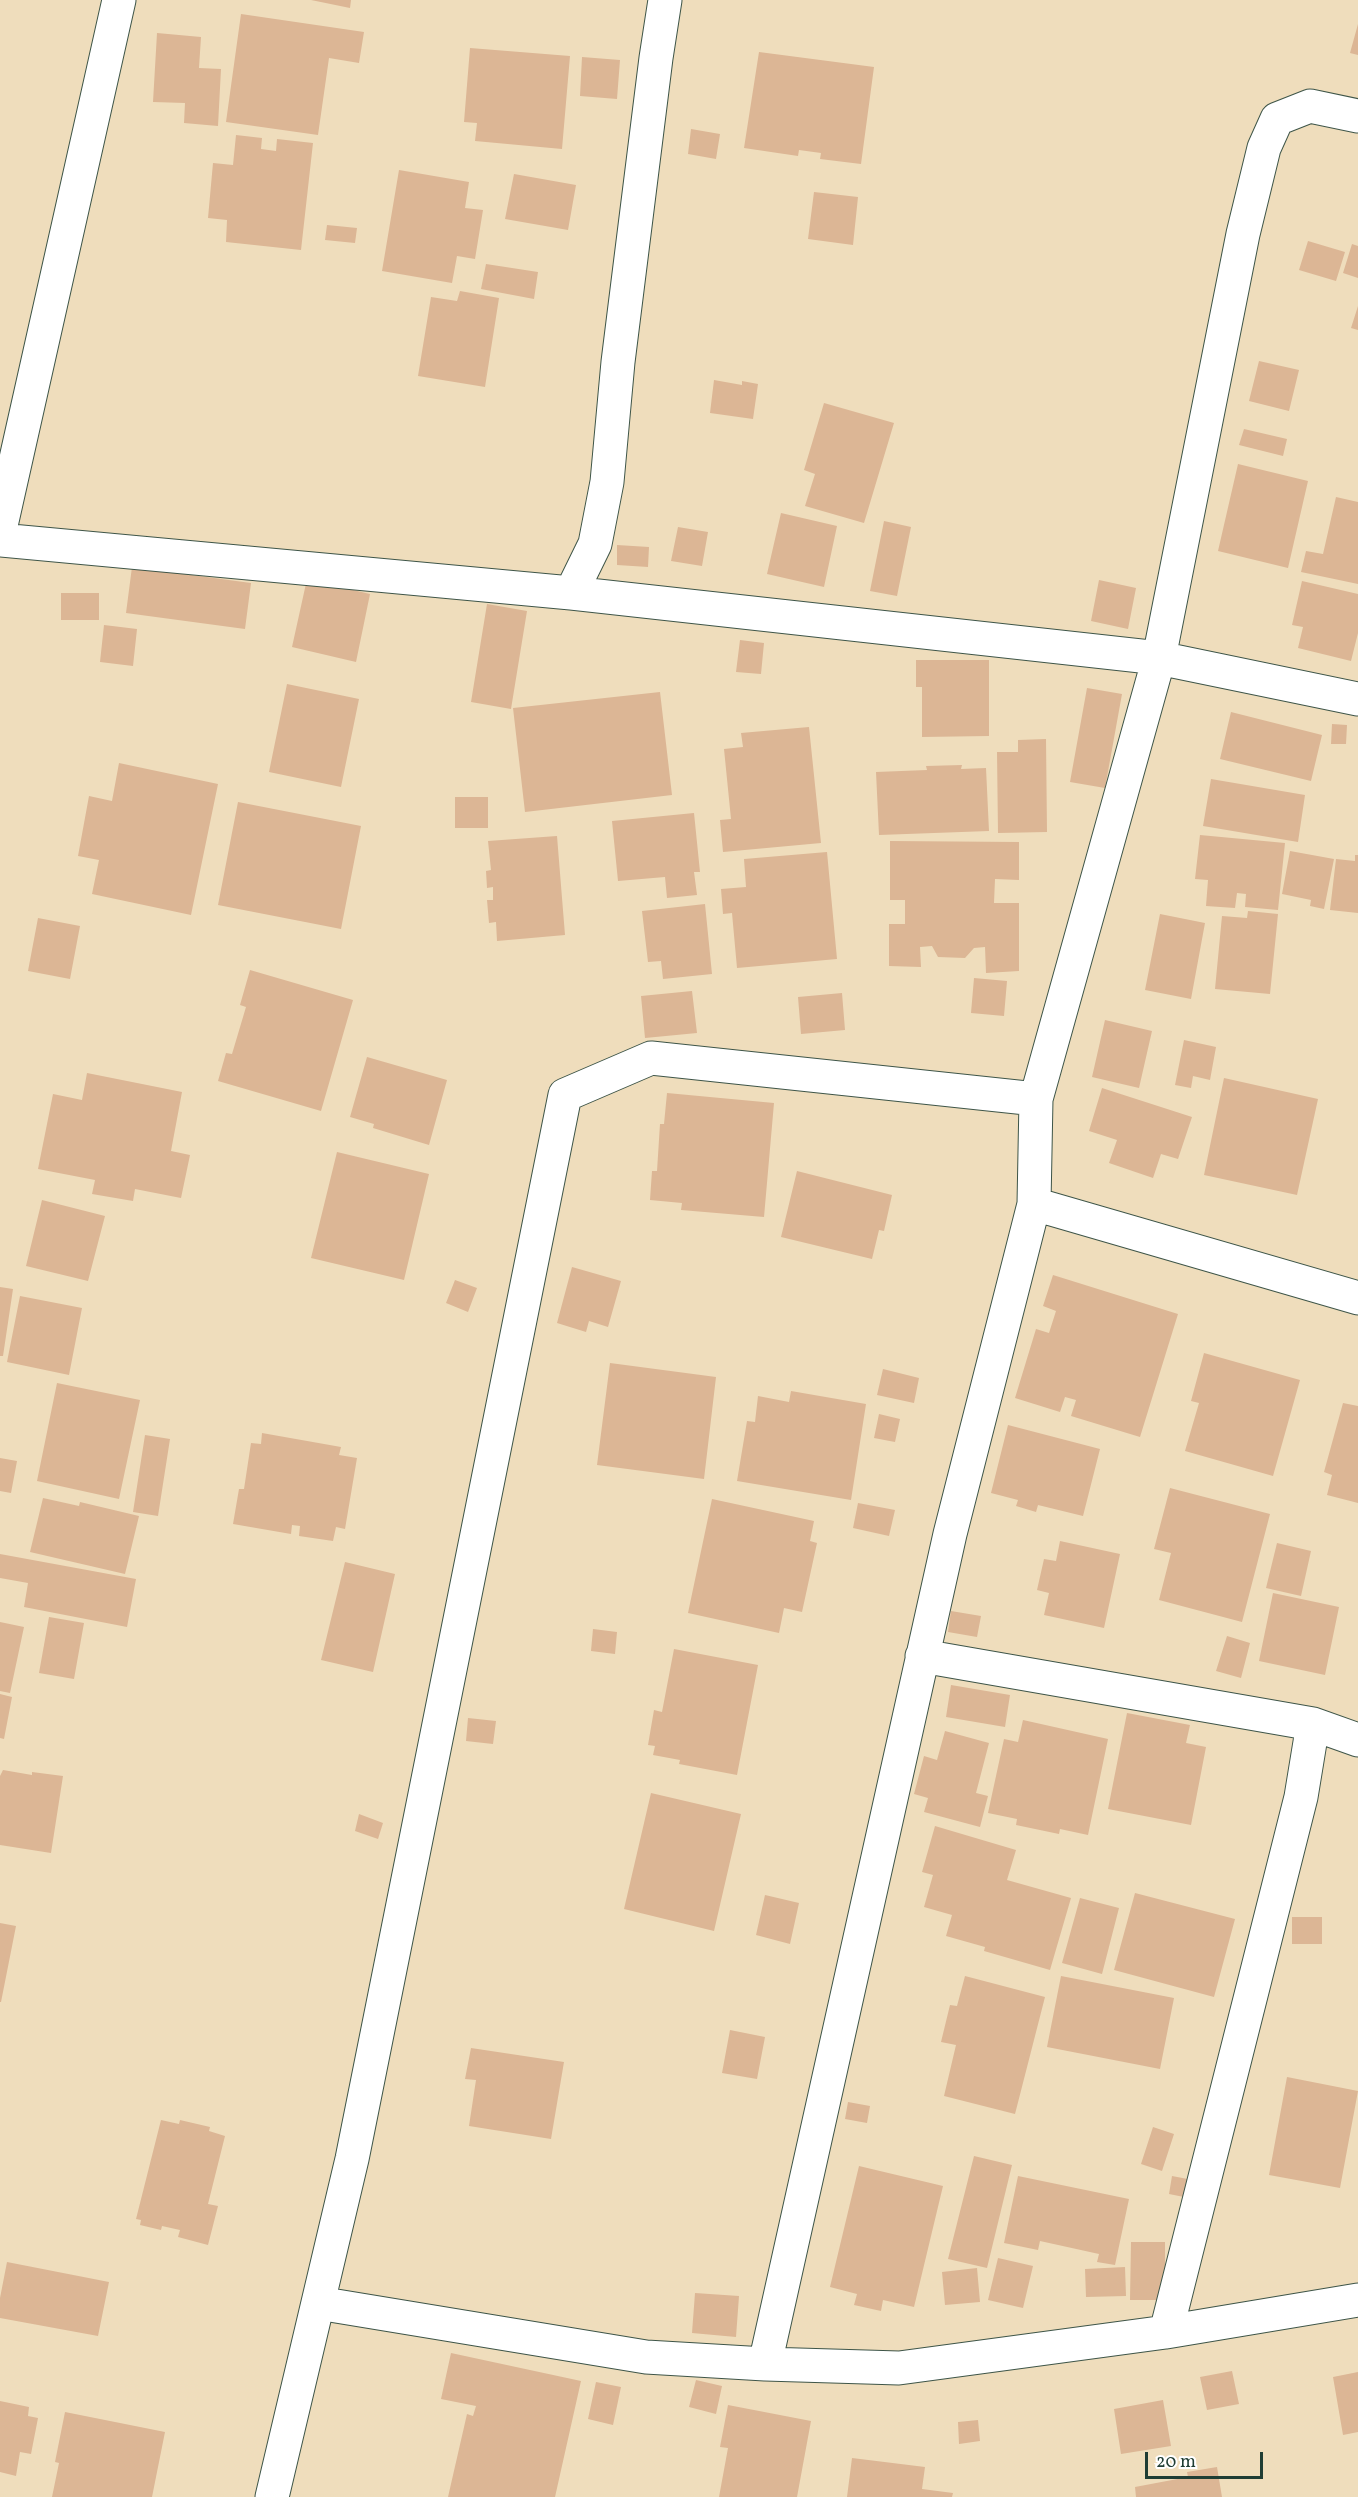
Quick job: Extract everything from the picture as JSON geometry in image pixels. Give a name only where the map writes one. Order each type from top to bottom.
[{"type":"street","points":[[0,530],[119,0]]},
{"type":"street","points":[[571,593],[595,544],[607,482],[618,362],[665,0]]},
{"type":"street","points":[[765,2364],[950,1534],[1034,1204],[1036,1099],[1159,658],[1243,234],[1264,148],[1277,119],[1310,106],[1358,116]]},
{"type":"street","points":[[0,540],[571,593],[1159,658],[1358,699]]},
{"type":"street","points":[[272,2497],[359,2124],[565,1095],[651,1058],[1036,1099]]},
{"type":"street","points":[[1034,1204],[1358,1298]]},
{"type":"street","points":[[922,1656],[1313,1724],[1358,1740]]},
{"type":"street","points":[[1166,2332],[1301,1797],[1313,1724]]},
{"type":"street","points":[[318,2303],[646,2357],[765,2364],[899,2367],[1166,2332],[1358,2300]]},
{"type":"building","points":[[311,0],[351,0],[350,8]]},
{"type":"building","points":[[241,14],[364,32],[359,63],[329,58],[318,135],[226,122]]},
{"type":"building","points":[[1358,24],[1358,55],[1350,53]]},
{"type":"building","points":[[157,33],[201,37],[199,68],[221,69],[218,126],[184,123],[185,103],[153,102]]},
{"type":"building","points":[[470,48],[570,56],[562,149],[475,141],[477,123],[464,122]]},
{"type":"building","points":[[759,52],[874,67],[861,164],[820,159],[821,153],[799,150],[798,156],[744,148]]},
{"type":"building","points":[[582,57],[620,60],[617,99],[580,96]]},
{"type":"building","points":[[691,129],[720,134],[716,159],[688,154]]},
{"type":"building","points":[[236,135],[262,138],[261,149],[276,151],[277,139],[313,143],[301,250],[226,242],[227,220],[208,218],[213,163],[233,165]]},
{"type":"building","points":[[399,170],[469,182],[465,208],[483,210],[475,259],[457,256],[452,283],[382,271]]},
{"type":"building","points":[[514,174],[576,185],[568,230],[505,219]]},
{"type":"building","points":[[814,192],[858,197],[853,245],[808,239]]},
{"type":"building","points":[[327,225],[357,228],[355,243],[325,240]]},
{"type":"building","points":[[1308,241],[1345,252],[1336,281],[1299,270]]},
{"type":"building","points":[[1352,244],[1358,246],[1358,278],[1343,273]]},
{"type":"building","points":[[486,264],[538,272],[534,299],[481,289]]},
{"type":"building","points":[[460,291],[499,298],[485,387],[418,376],[431,297],[457,301]]},
{"type":"building","points":[[1358,306],[1358,330],[1351,328]]},
{"type":"building","points":[[1259,361],[1299,370],[1289,411],[1249,401]]},
{"type":"building","points":[[714,380],[742,385],[742,381],[758,384],[753,419],[710,413]]},
{"type":"building","points":[[824,403],[894,423],[864,523],[805,506],[815,474],[804,470]]},
{"type":"building","points":[[1244,429],[1287,439],[1283,456],[1239,445]]},
{"type":"building","points":[[1238,464],[1308,481],[1288,568],[1218,551]]},
{"type":"building","points":[[1336,497],[1358,502],[1358,584],[1301,572],[1306,551],[1323,554]]},
{"type":"building","points":[[781,513],[837,526],[824,587],[767,574]]},
{"type":"building","points":[[884,521],[911,527],[897,596],[870,591]]},
{"type":"building","points":[[678,527],[708,532],[702,566],[671,561]]},
{"type":"building","points":[[617,545],[649,547],[648,567],[617,565]]},
{"type":"building","points":[[132,567],[251,583],[245,629],[126,613]]},
{"type":"building","points":[[307,579],[370,594],[356,662],[292,647]]},
{"type":"building","points":[[1099,580],[1136,588],[1128,629],[1091,621]]},
{"type":"building","points":[[1302,581],[1358,594],[1358,633],[1351,661],[1298,648],[1303,627],[1292,625]]},
{"type":"building","points":[[61,593],[99,593],[99,620],[61,620]]},
{"type":"building","points":[[487,604],[527,611],[511,709],[471,702]]},
{"type":"building","points":[[104,625],[137,629],[133,666],[100,662]]},
{"type":"building","points":[[740,640],[764,643],[761,674],[736,672]]},
{"type":"building","points":[[916,660],[989,660],[989,736],[922,737],[922,687],[916,687]]},
{"type":"building","points":[[287,684],[359,699],[341,787],[269,772]]},
{"type":"building","points":[[1087,688],[1122,694],[1105,788],[1070,782]]},
{"type":"building","points":[[660,692],[672,795],[525,812],[513,708]]},
{"type":"building","points":[[1231,712],[1322,735],[1311,781],[1220,759]]},
{"type":"building","points":[[1332,724],[1347,725],[1346,744],[1331,744]]},
{"type":"building","points":[[809,727],[821,843],[723,852],[720,820],[731,819],[724,749],[743,747],[741,733]]},
{"type":"building","points":[[1046,739],[1047,832],[998,833],[997,752],[1018,752],[1018,740]]},
{"type":"building","points":[[119,763],[218,784],[191,915],[92,894],[99,860],[78,856],[89,796],[112,801]]},
{"type":"building","points":[[962,765],[961,769],[986,768],[989,831],[879,835],[876,772],[927,770],[926,766]]},
{"type":"building","points":[[1211,779],[1305,795],[1298,842],[1203,826]]},
{"type":"building","points":[[455,797],[488,797],[488,828],[455,828]]},
{"type":"building","points":[[238,802],[361,826],[341,929],[218,905]]},
{"type":"building","points":[[694,813],[700,872],[694,872],[697,895],[667,898],[665,877],[618,881],[612,821]]},
{"type":"building","points":[[1200,835],[1285,843],[1278,910],[1245,907],[1246,894],[1237,893],[1235,908],[1206,906],[1208,880],[1195,879]]},
{"type":"building","points":[[557,836],[565,935],[497,941],[496,922],[489,923],[487,900],[493,900],[493,887],[487,888],[486,871],[491,870],[488,841]]},
{"type":"building","points":[[890,841],[1019,842],[1019,880],[995,879],[994,903],[1019,903],[1019,971],[986,973],[985,947],[974,948],[965,958],[938,957],[932,946],[920,947],[921,967],[889,966],[889,924],[905,924],[905,900],[890,900]]},
{"type":"building","points":[[1290,851],[1334,859],[1324,909],[1310,906],[1311,900],[1282,894]]},
{"type":"building","points":[[827,852],[837,959],[737,968],[732,913],[723,914],[721,889],[746,887],[744,859]]},
{"type":"building","points":[[1355,855],[1358,855],[1358,913],[1330,910],[1336,859],[1355,861]]},
{"type":"building","points":[[705,904],[712,974],[663,979],[661,961],[648,962],[642,911]]},
{"type":"building","points":[[1248,911],[1278,914],[1270,994],[1215,989],[1222,916],[1247,918]]},
{"type":"building","points":[[1160,914],[1205,923],[1191,999],[1145,990]]},
{"type":"building","points":[[38,918],[80,926],[70,979],[28,971]]},
{"type":"building","points":[[250,970],[353,1000],[321,1111],[218,1081],[226,1053],[232,1054],[246,1007],[240,1005]]},
{"type":"building","points":[[974,978],[1007,981],[1004,1016],[971,1013]]},
{"type":"building","points":[[692,991],[697,1033],[645,1038],[641,996]]},
{"type":"building","points":[[842,993],[845,1030],[801,1034],[798,997]]},
{"type":"building","points":[[1105,1020],[1152,1031],[1139,1088],[1092,1077]]},
{"type":"building","points":[[1184,1040],[1216,1047],[1210,1080],[1193,1076],[1191,1088],[1175,1085]]},
{"type":"building","points":[[367,1057],[447,1080],[429,1145],[373,1128],[374,1124],[350,1117]]},
{"type":"building","points":[[87,1073],[182,1092],[171,1151],[190,1155],[181,1198],[135,1189],[133,1201],[92,1194],[95,1180],[38,1169],[53,1094],[82,1100]]},
{"type":"building","points":[[1224,1078],[1318,1099],[1297,1195],[1204,1175]]},
{"type":"building","points":[[1102,1088],[1192,1117],[1178,1159],[1161,1154],[1153,1178],[1109,1163],[1117,1140],[1089,1131]]},
{"type":"building","points":[[667,1093],[774,1103],[764,1217],[681,1210],[682,1203],[650,1200],[652,1171],[657,1171],[660,1124],[664,1124]]},
{"type":"building","points":[[337,1152],[429,1174],[404,1280],[311,1258]]},
{"type":"building","points":[[797,1171],[892,1195],[884,1231],[879,1230],[872,1259],[781,1237]]},
{"type":"building","points":[[42,1200],[105,1216],[88,1281],[26,1266]]},
{"type":"building","points":[[572,1267],[621,1281],[608,1327],[589,1321],[586,1332],[557,1323]]},
{"type":"building","points":[[1053,1275],[1178,1314],[1140,1437],[1071,1416],[1076,1400],[1065,1397],[1060,1412],[1015,1398],[1036,1329],[1049,1333],[1056,1311],[1043,1306]]},
{"type":"building","points":[[455,1280],[477,1288],[468,1312],[446,1303]]},
{"type":"building","points":[[0,1287],[13,1289],[3,1356],[0,1356]]},
{"type":"building","points":[[20,1296],[82,1308],[69,1375],[7,1362]]},
{"type":"building","points":[[1204,1353],[1300,1380],[1273,1476],[1185,1451],[1199,1403],[1191,1401]]},
{"type":"building","points":[[610,1363],[716,1377],[704,1479],[597,1465]]},
{"type":"building","points":[[883,1369],[919,1378],[914,1403],[877,1395]]},
{"type":"building","points":[[57,1383],[140,1400],[119,1499],[37,1481]]},
{"type":"building","points":[[791,1391],[866,1404],[851,1500],[737,1481],[747,1421],[755,1422],[758,1396],[789,1402]]},
{"type":"building","points":[[1343,1403],[1358,1406],[1358,1503],[1327,1495],[1332,1475],[1324,1472]]},
{"type":"building","points":[[879,1414],[900,1419],[895,1442],[874,1438]]},
{"type":"building","points":[[1008,1425],[1100,1449],[1083,1516],[1038,1505],[1036,1512],[1016,1506],[1018,1500],[991,1493]]},
{"type":"building","points":[[262,1433],[341,1447],[339,1455],[357,1458],[345,1529],[336,1527],[333,1541],[299,1536],[300,1526],[292,1525],[291,1534],[233,1524],[239,1489],[244,1489],[251,1443],[261,1444]]},
{"type":"building","points":[[145,1435],[170,1439],[158,1516],[133,1512]]},
{"type":"building","points":[[0,1458],[17,1461],[11,1493],[0,1491]]},
{"type":"building","points":[[1170,1488],[1270,1514],[1242,1622],[1159,1600],[1171,1553],[1154,1549]]},
{"type":"building","points":[[43,1498],[79,1506],[80,1502],[139,1516],[125,1574],[30,1552]]},
{"type":"building","points":[[712,1499],[814,1521],[810,1541],[817,1543],[802,1612],[784,1608],[779,1633],[688,1613]]},
{"type":"building","points":[[858,1503],[895,1510],[889,1536],[853,1528]]},
{"type":"building","points":[[1060,1541],[1120,1554],[1104,1628],[1044,1615],[1049,1593],[1037,1590],[1044,1559],[1056,1561]]},
{"type":"building","points":[[1277,1543],[1311,1551],[1301,1596],[1266,1588]]},
{"type":"building","points":[[0,1554],[136,1579],[127,1627],[24,1607],[28,1583],[0,1578]]},
{"type":"building","points":[[345,1562],[395,1574],[373,1672],[321,1660]]},
{"type":"building","points":[[1273,1593],[1339,1607],[1325,1675],[1259,1661]]},
{"type":"building","points":[[951,1611],[981,1616],[977,1637],[948,1632]]},
{"type":"building","points":[[49,1617],[84,1623],[74,1679],[39,1673]]},
{"type":"building","points":[[0,1622],[24,1627],[10,1693],[0,1691]]},
{"type":"building","points":[[593,1629],[617,1632],[615,1654],[591,1651]]},
{"type":"building","points":[[1227,1636],[1250,1643],[1241,1678],[1216,1671]]},
{"type":"building","points":[[674,1649],[758,1665],[737,1775],[679,1764],[680,1760],[653,1755],[655,1746],[648,1745],[654,1710],[662,1712]]},
{"type":"building","points":[[951,1685],[1010,1695],[1005,1727],[946,1717]]},
{"type":"building","points":[[0,1694],[12,1697],[4,1739],[0,1738]]},
{"type":"building","points":[[1127,1713],[1190,1725],[1186,1743],[1206,1747],[1191,1825],[1108,1809]]},
{"type":"building","points":[[468,1718],[496,1721],[493,1744],[466,1741]]},
{"type":"building","points":[[1023,1720],[1108,1739],[1088,1835],[1060,1829],[1059,1834],[1016,1825],[1017,1819],[988,1813],[1004,1739],[1018,1742]]},
{"type":"building","points":[[945,1731],[989,1743],[976,1793],[988,1796],[980,1827],[924,1812],[928,1798],[914,1794],[924,1756],[937,1760]]},
{"type":"building","points":[[3,1770],[32,1775],[32,1772],[63,1776],[51,1853],[0,1845],[0,1776]]},
{"type":"building","points":[[651,1793],[741,1814],[714,1931],[624,1909]]},
{"type":"building","points":[[359,1814],[383,1823],[378,1839],[355,1831]]},
{"type":"building","points":[[935,1826],[1016,1850],[1007,1880],[1071,1898],[1050,1970],[984,1951],[985,1947],[946,1936],[952,1915],[924,1907],[933,1875],[922,1872]]},
{"type":"building","points":[[1135,1893],[1235,1919],[1214,1997],[1114,1970]]},
{"type":"building","points":[[765,1895],[799,1903],[790,1944],[756,1935]]},
{"type":"building","points":[[1080,1898],[1119,1908],[1102,1974],[1062,1963]]},
{"type":"building","points":[[1292,1917],[1322,1917],[1322,1944],[1292,1944]]},
{"type":"building","points":[[0,1923],[16,1926],[1,2002],[0,2002]]},
{"type":"building","points":[[965,1976],[1045,1997],[1015,2114],[944,2096],[956,2045],[941,2042],[950,2005],[957,2006]]},
{"type":"building","points":[[1061,1976],[1174,1998],[1160,2069],[1047,2047]]},
{"type":"building","points":[[730,2030],[765,2037],[757,2079],[722,2073]]},
{"type":"building","points":[[471,2048],[564,2062],[551,2139],[469,2126],[476,2080],[465,2079]]},
{"type":"building","points":[[1287,2077],[1358,2091],[1340,2188],[1269,2175]]},
{"type":"building","points":[[848,2102],[870,2106],[867,2123],[845,2119]]},
{"type":"building","points":[[161,2120],[179,2124],[180,2120],[210,2127],[209,2131],[225,2136],[208,2204],[218,2206],[208,2245],[178,2237],[180,2230],[162,2226],[161,2230],[140,2225],[141,2220],[136,2219]]},
{"type":"building","points":[[1153,2127],[1174,2134],[1162,2171],[1141,2164]]},
{"type":"building","points":[[974,2156],[1012,2165],[987,2268],[948,2259]]},
{"type":"building","points":[[859,2166],[943,2186],[914,2307],[883,2300],[881,2311],[854,2305],[857,2294],[830,2287]]},
{"type":"building","points":[[1018,2176],[1129,2199],[1115,2265],[1097,2262],[1099,2254],[1040,2241],[1038,2250],[1004,2243]]},
{"type":"building","points":[[1172,2176],[1198,2181],[1194,2199],[1169,2194]]},
{"type":"building","points":[[1131,2242],[1165,2242],[1165,2266],[1172,2266],[1172,2300],[1130,2300]]},
{"type":"building","points":[[998,2258],[1033,2266],[1023,2308],[988,2300]]},
{"type":"building","points":[[7,2262],[109,2282],[98,2336],[0,2318],[0,2298]]},
{"type":"building","points":[[1125,2267],[1126,2296],[1086,2297],[1085,2269]]},
{"type":"building","points":[[977,2268],[980,2302],[945,2305],[942,2272]]},
{"type":"building","points":[[695,2293],[739,2296],[736,2337],[692,2333]]},
{"type":"building","points":[[451,2353],[581,2381],[555,2497],[448,2497],[467,2414],[473,2416],[476,2406],[441,2399]]},
{"type":"building","points":[[1232,2371],[1239,2404],[1207,2410],[1200,2377]]},
{"type":"building","points":[[1358,2372],[1358,2432],[1343,2435],[1333,2377]]},
{"type":"building","points":[[696,2380],[722,2386],[716,2414],[689,2407]]},
{"type":"building","points":[[596,2382],[621,2387],[613,2425],[588,2419]]},
{"type":"building","points":[[1163,2400],[1171,2446],[1121,2454],[1114,2409]]},
{"type":"building","points":[[0,2401],[29,2407],[28,2416],[38,2418],[31,2454],[20,2452],[16,2476],[0,2472]]},
{"type":"building","points":[[728,2405],[811,2421],[797,2497],[719,2497],[728,2448],[720,2447]]},
{"type":"building","points":[[65,2412],[165,2432],[152,2497],[52,2497],[59,2463],[55,2462]]},
{"type":"building","points":[[978,2420],[980,2441],[959,2444],[958,2422]]},
{"type":"building","points":[[852,2458],[925,2467],[922,2489],[953,2493],[952,2497],[847,2497]]},
{"type":"building","points":[[1217,2467],[1222,2497],[1136,2497],[1135,2487],[1188,2477],[1187,2472]]}]
